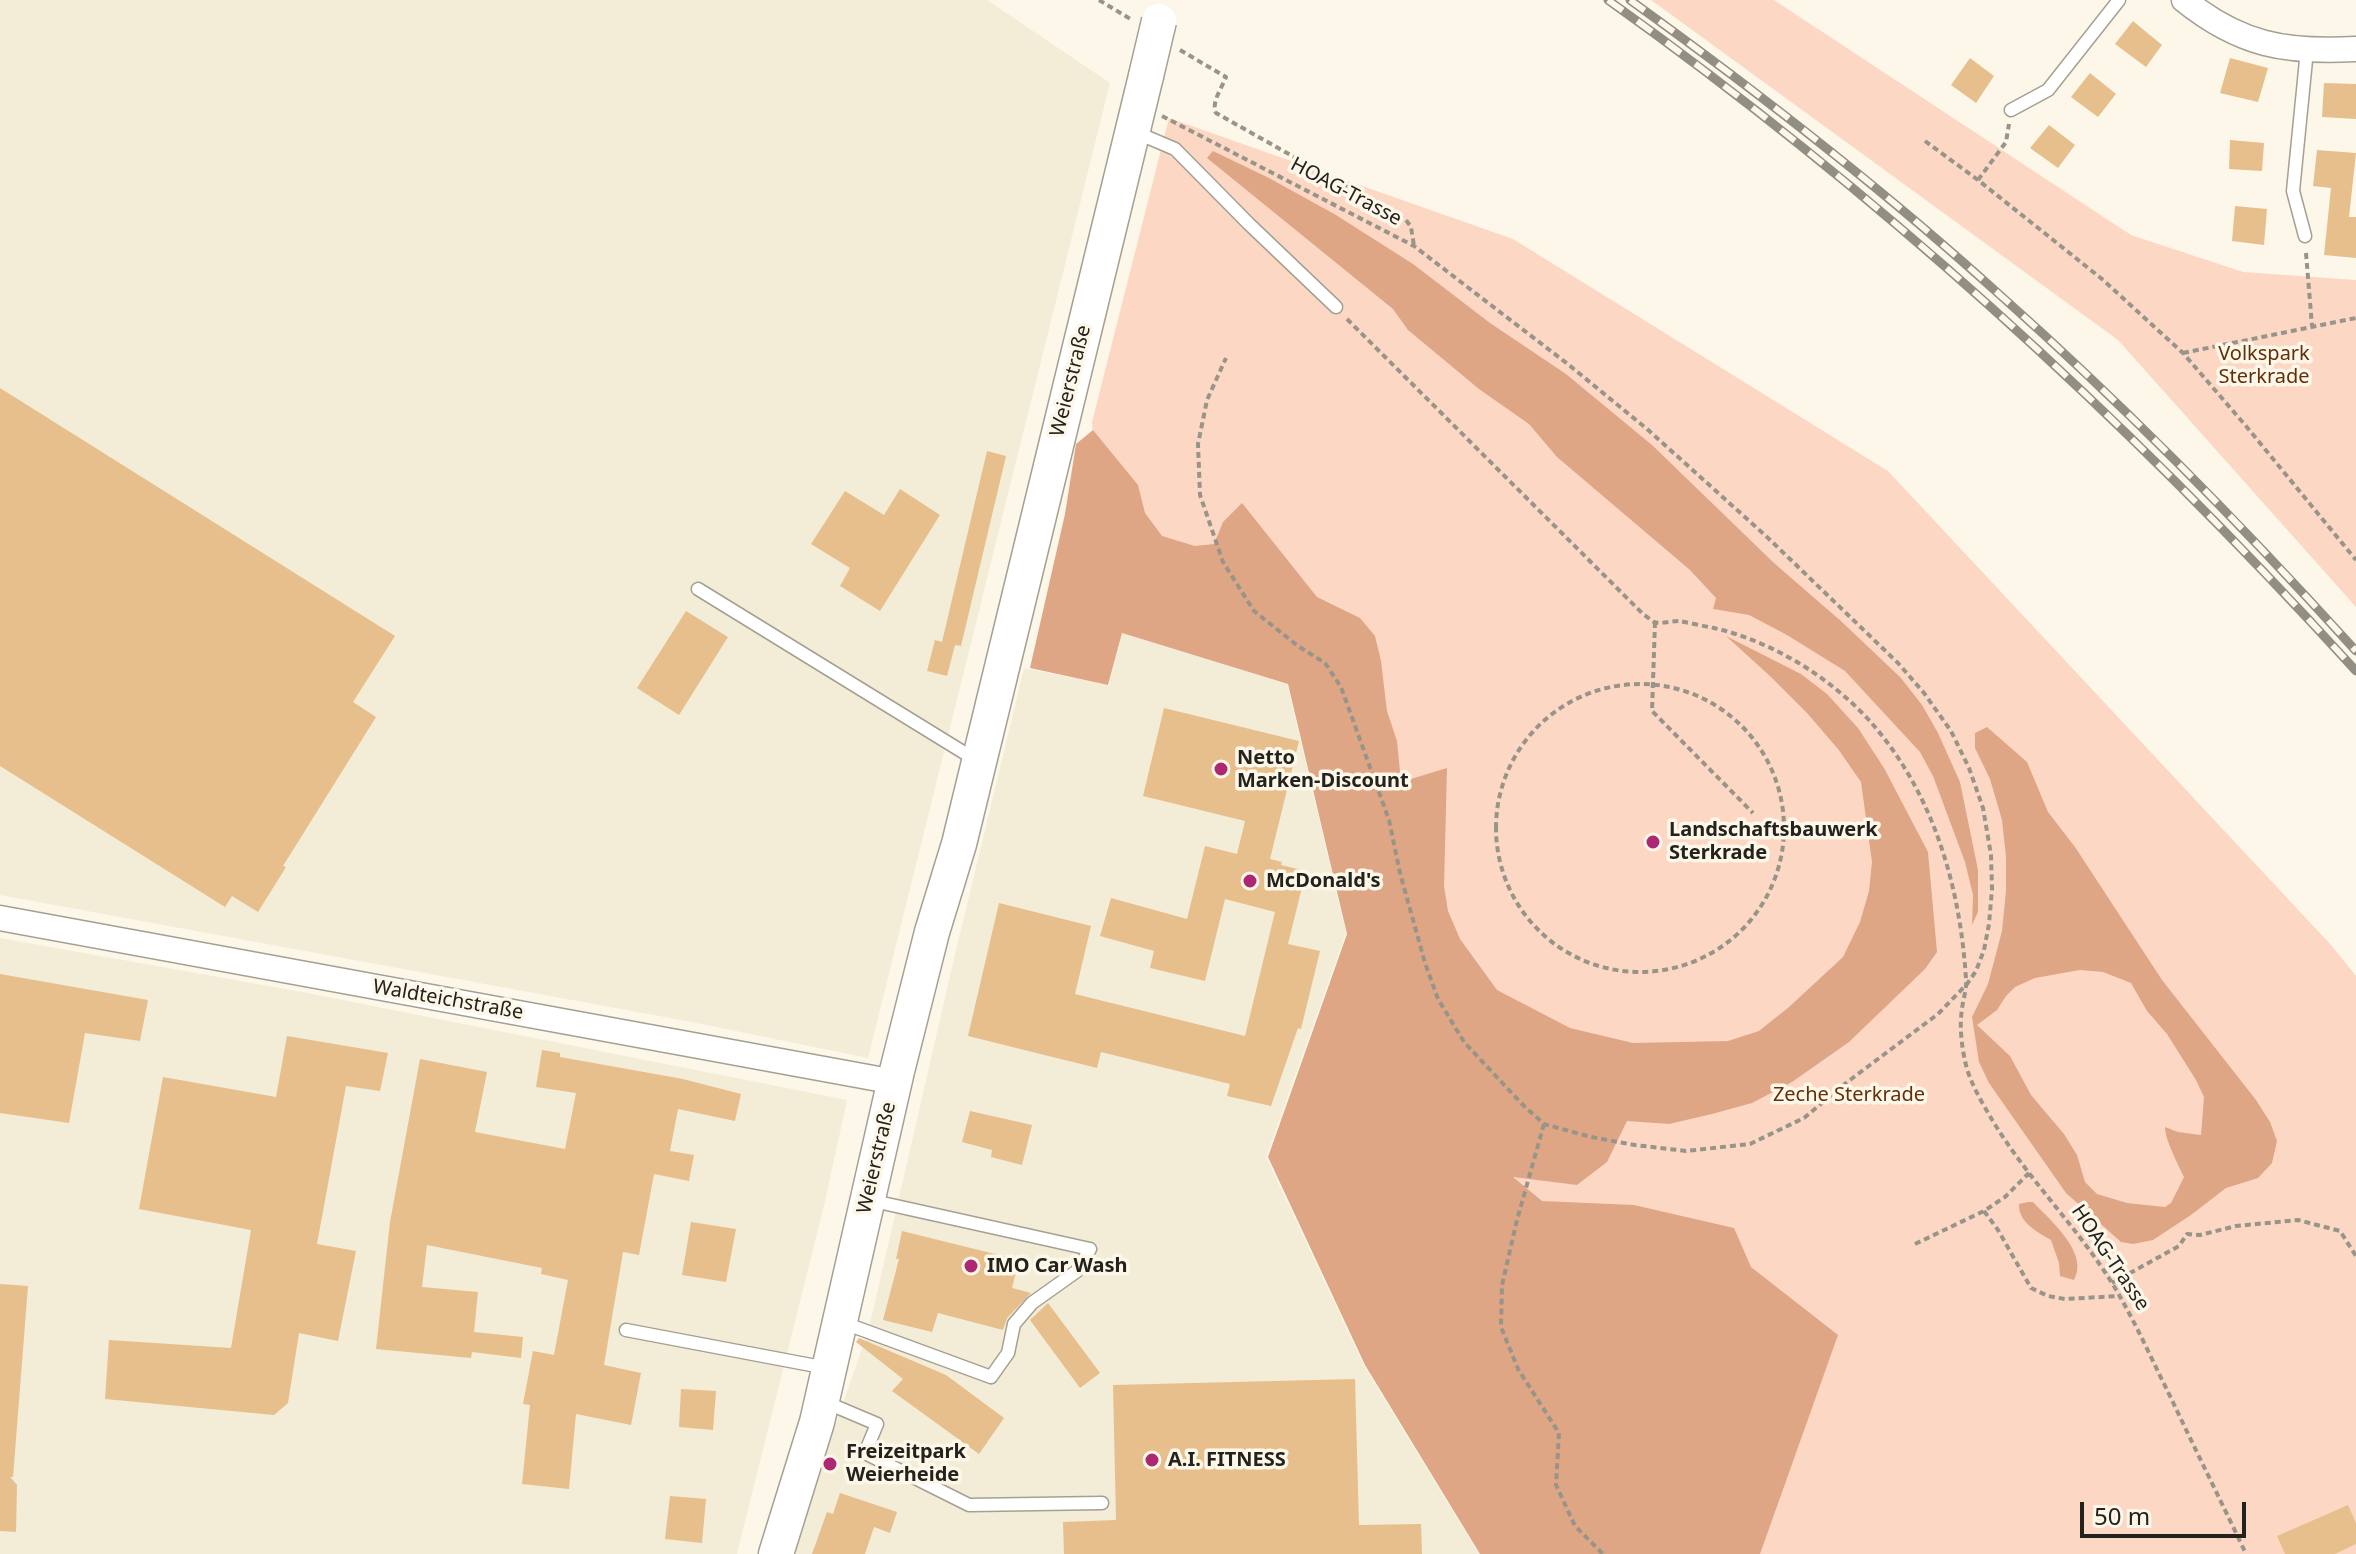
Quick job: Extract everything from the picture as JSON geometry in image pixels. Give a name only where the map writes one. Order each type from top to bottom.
[{"type":"main road","name":"Weierstraße","points":[[776,1554],[808,1455],[826,1384],[895,1082],[932,932],[959,844],[1162,11]]},
{"type":"street","points":[[2184,0],[2224,29],[2271,45],[2307,50],[2356,49]]},
{"type":"street","name":"Waldteichstraße","points":[[0,918],[895,1082]]},
{"type":"lane","points":[[2011,110],[2048,90],[2119,0]]},
{"type":"lane","points":[[2305,236],[2293,191],[2307,50]]},
{"type":"lane","points":[[1139,104],[1175,149],[1336,307]]},
{"type":"lane","points":[[698,589],[979,761]]},
{"type":"lane","points":[[841,1322],[991,1377],[1008,1353],[1014,1324],[1032,1303],[1077,1271],[1090,1249],[867,1200]]},
{"type":"lane","points":[[626,1330],[826,1384],[877,1424],[865,1453],[969,1505],[1102,1503]]},
{"type":"path","name":"HOAG-Trasse","points":[[1226,77],[1215,101],[1216,113],[1406,220],[1411,227],[1414,246]]},
{"type":"path","name":"HOAG-Trasse","points":[[1139,104],[1414,246]]},
{"type":"path","points":[[1978,180],[2006,142],[2011,110]]},
{"type":"path","points":[[1925,141],[2102,279],[2183,353],[2356,560]]},
{"type":"path","points":[[2305,236],[2312,326]]},
{"type":"path","points":[[1226,358],[1207,400],[1198,444],[1200,495],[1223,562],[1254,611],[1325,663],[1341,687],[1389,820],[1425,963],[1438,999],[1464,1042],[1544,1124],[1591,1137],[1686,1151],[1750,1144],[1804,1118],[1938,1014],[1976,971],[1989,924],[1991,855],[1983,808],[1969,768],[1951,731],[1924,693],[1861,626],[1647,429],[1414,246]]},
{"type":"path","points":[[1336,307],[1644,615],[1655,622],[1677,621],[1717,629],[1756,642],[1798,663],[1837,690],[1867,719],[1885,740],[1915,787],[1938,832],[1957,900],[1967,984]]},
{"type":"path","points":[[2183,353],[2356,318]]},
{"type":"path","points":[[1655,622],[1652,711],[1753,813]]},
{"type":"path","points":[[1610,685],[1653,685],[1695,696],[1724,711],[1750,732],[1770,761],[1784,800],[1785,836],[1777,876],[1751,914],[1726,941],[1692,962],[1657,972],[1627,974],[1587,965],[1559,952],[1535,928],[1511,890],[1500,845],[1499,807],[1508,763],[1538,725],[1569,702],[1610,685]]},
{"type":"path","name":"HOAG-Trasse","points":[[1967,984],[1961,1013],[1962,1040],[1968,1071],[1980,1099],[2004,1139],[2112,1283],[2134,1322],[2246,1554]]},
{"type":"path","points":[[1544,1124],[1502,1285],[1501,1327],[1518,1369],[1559,1433],[1556,1485],[1575,1526],[1603,1554]]},
{"type":"path","points":[[1915,1244],[1984,1211],[2005,1197],[2029,1173]]},
{"type":"path","points":[[1984,1211],[2031,1288],[2065,1299],[2119,1296]]},
{"type":"path","points":[[2112,1283],[2179,1246],[2187,1234],[2200,1235],[2236,1226],[2298,1220],[2340,1231],[2356,1256]]},
{"type":"shaded area","points":[[0,0],[987,0],[1110,83],[868,1058],[692,1022],[0,895]]},
{"type":"shaded area","points":[[1213,151],[1336,215],[1413,264],[1490,323],[1566,374],[1652,445],[1774,563],[1901,678],[1938,733],[1960,782],[1978,870],[1978,912],[1972,925],[1973,895],[1965,862],[1933,776],[1920,752],[1845,671],[1749,615],[1713,609],[1716,598],[1690,570],[1557,457],[1529,424],[1479,389],[1408,330],[1393,309],[1207,158]]},
{"type":"shaded area","points":[[1093,430],[1138,485],[1145,513],[1162,536],[1195,546],[1214,544],[1223,522],[1242,503],[1317,597],[1360,618],[1375,636],[1387,711],[1397,741],[1401,782],[1447,768],[1444,886],[1448,911],[1460,939],[1497,990],[1570,1028],[1633,1043],[1728,1041],[1759,1031],[1843,957],[1860,922],[1869,891],[1872,862],[1861,782],[1807,713],[1726,636],[1801,674],[1827,694],[1858,728],[1884,768],[1928,852],[1937,952],[1925,969],[1849,1042],[1792,1082],[1752,1103],[1669,1124],[1627,1121],[1607,1162],[1577,1185],[1513,1177],[1542,1201],[1634,1205],[1734,1228],[1751,1267],[1838,1335],[1760,1554],[1480,1554],[1365,1365],[1268,1157],[1347,934],[1288,684],[1122,633],[1108,685],[1030,668],[1065,514],[1076,444]]},
{"type":"shaded area","points":[[1122,633],[1287,684],[1346,933],[1266,1157],[1364,1366],[1479,1554],[791,1554],[869,1328],[1024,668],[1109,685]]},
{"type":"shaded area","points":[[1987,727],[2027,762],[2048,812],[2075,847],[2162,980],[2256,1100],[2270,1122],[2277,1141],[2272,1163],[2258,1178],[2226,1188],[2153,1240],[2133,1244],[2121,1242],[2066,1193],[1989,1083],[1979,1062],[1972,1017],[1988,984],[2002,931],[2006,857],[2002,820],[1990,779],[1975,748],[1975,733]],"holes":[[[2080,970],[2103,972],[2131,983],[2147,1011],[2167,1034],[2204,1097],[2201,1135],[2165,1127],[2169,1145],[2184,1177],[2171,1203],[2165,1207],[2127,1203],[2097,1194],[2085,1182],[2077,1155],[2064,1134],[2031,1095],[2010,1056],[1977,1025],[1997,1010],[2015,987],[2035,978]]]},
{"type":"shaded area","points":[[0,938],[302,992],[847,1100],[823,1210],[737,1554],[0,1554]]},
{"type":"shaded area","points":[[2033,1202],[2066,1237],[2077,1259],[2074,1280],[2060,1276],[2051,1240],[2029,1226],[2022,1216],[2019,1204]]},
{"type":"green space","name":"Volkspark Sterkrade","points":[[1651,0],[1774,0],[2131,235],[2243,272],[2356,280],[2356,607],[2118,340]]},
{"type":"green space","name":"Zeche Sterkrade","points":[[1169,118],[1513,239],[1888,471],[2332,946],[2356,976],[2356,1554],[1624,1554],[1315,671],[1103,571],[1092,422]]},
{"type":"building","points":[[2133,21],[2162,45],[2146,67],[2115,44]]},
{"type":"building","points":[[1970,58],[1994,76],[1976,103],[1951,85]]},
{"type":"building","points":[[2230,58],[2268,68],[2258,102],[2220,93]]},
{"type":"building","points":[[2090,73],[2116,94],[2098,117],[2071,97]]},
{"type":"building","points":[[2324,83],[2356,84],[2356,119],[2322,117]]},
{"type":"building","points":[[2049,125],[2075,145],[2058,168],[2030,148]]},
{"type":"building","points":[[2230,140],[2264,143],[2262,171],[2229,169]]},
{"type":"building","points":[[2317,150],[2356,153],[2349,217],[2356,217],[2356,258],[2324,255],[2331,188],[2313,186]]},
{"type":"building","points":[[2235,206],[2267,209],[2264,245],[2232,241]]},
{"type":"building","points":[[0,388],[395,636],[353,702],[376,717],[283,866],[286,867],[258,912],[232,896],[225,907],[0,766]]},
{"type":"building","points":[[987,451],[1006,456],[961,646],[955,645],[947,676],[927,671],[935,640],[942,642]]},
{"type":"building","points":[[900,489],[940,515],[880,611],[840,586],[850,568],[811,544],[845,491],[884,515]]},
{"type":"building","points":[[686,611],[728,637],[679,715],[637,688]]},
{"type":"building","points":[[1164,708],[1299,741],[1270,859],[1306,871],[1288,944],[1320,951],[1301,1029],[1298,1028],[1271,1106],[1227,1096],[1230,1084],[1101,1052],[1097,1068],[968,1036],[999,903],[1091,926],[1075,994],[1245,1036],[1275,912],[1225,899],[1205,981],[1150,968],[1154,951],[1100,936],[1111,898],[1187,919],[1205,846],[1237,854],[1245,821],[1143,796]]},
{"type":"building","points":[[0,974],[148,1000],[140,1041],[85,1033],[69,1123],[0,1113]]},
{"type":"building","points":[[287,1036],[388,1053],[380,1091],[346,1086],[317,1244],[356,1251],[338,1341],[299,1333],[288,1403],[274,1415],[105,1399],[109,1340],[231,1348],[251,1230],[139,1209],[163,1077],[276,1097]]},
{"type":"building","points":[[542,1050],[560,1053],[560,1057],[683,1079],[741,1094],[735,1121],[678,1109],[670,1151],[694,1155],[689,1181],[654,1174],[639,1255],[623,1252],[604,1365],[641,1373],[631,1425],[576,1414],[569,1489],[522,1484],[530,1405],[523,1404],[533,1351],[554,1355],[568,1280],[541,1274],[542,1268],[427,1245],[422,1287],[478,1292],[474,1332],[523,1337],[521,1358],[472,1352],[471,1358],[376,1349],[390,1222],[420,1059],[487,1072],[475,1132],[565,1149],[576,1093],[536,1087]]},
{"type":"building","points":[[970,1111],[1032,1125],[1022,1165],[991,1157],[992,1150],[962,1142]]},
{"type":"building","points":[[691,1222],[736,1229],[726,1282],[682,1275]]},
{"type":"building","points":[[902,1231],[1019,1260],[1012,1288],[1031,1293],[1007,1318],[1003,1330],[938,1313],[932,1332],[883,1320],[899,1259],[896,1259]]},
{"type":"building","points":[[0,1284],[28,1286],[13,1477],[10,1477],[17,1485],[16,1532],[0,1531]]},
{"type":"building","points":[[1048,1303],[1100,1373],[1080,1388],[1030,1320]]},
{"type":"building","points":[[859,1338],[946,1375],[1004,1418],[979,1454],[892,1391],[903,1379],[856,1342]]},
{"type":"building","points":[[1355,1379],[1359,1525],[1421,1524],[1422,1554],[1064,1554],[1063,1522],[1116,1520],[1113,1385]]},
{"type":"building","points":[[681,1389],[716,1391],[713,1430],[679,1427]]},
{"type":"building","points":[[840,1493],[897,1512],[890,1533],[874,1527],[865,1554],[812,1554],[827,1512],[833,1514]]},
{"type":"building","points":[[670,1496],[706,1499],[702,1543],[665,1539]]},
{"type":"building","points":[[2348,1505],[2356,1523],[2356,1544],[2335,1554],[2285,1554],[2277,1536]]},
{"type":"railway","points":[[1608,0],[1809,152],[2000,315],[2182,489],[2356,671]]},
{"type":"railway","points":[[1630,0],[1819,142],[2000,295],[2183,468],[2356,651]]},
{"type":"place","name":"Netto Marken-Discount","points":[[1221,769]]},
{"type":"place","name":"Landschaftsbauwerk Sterkrade","points":[[1653,842]]},
{"type":"place","name":"McDonald's","points":[[1250,881]]},
{"type":"place","name":"IMO Car Wash","points":[[971,1266]]},
{"type":"place","name":"A.I. FITNESS","points":[[1152,1460]]},
{"type":"place","name":"Freizeitpark Weierheide","points":[[830,1464]]}]
